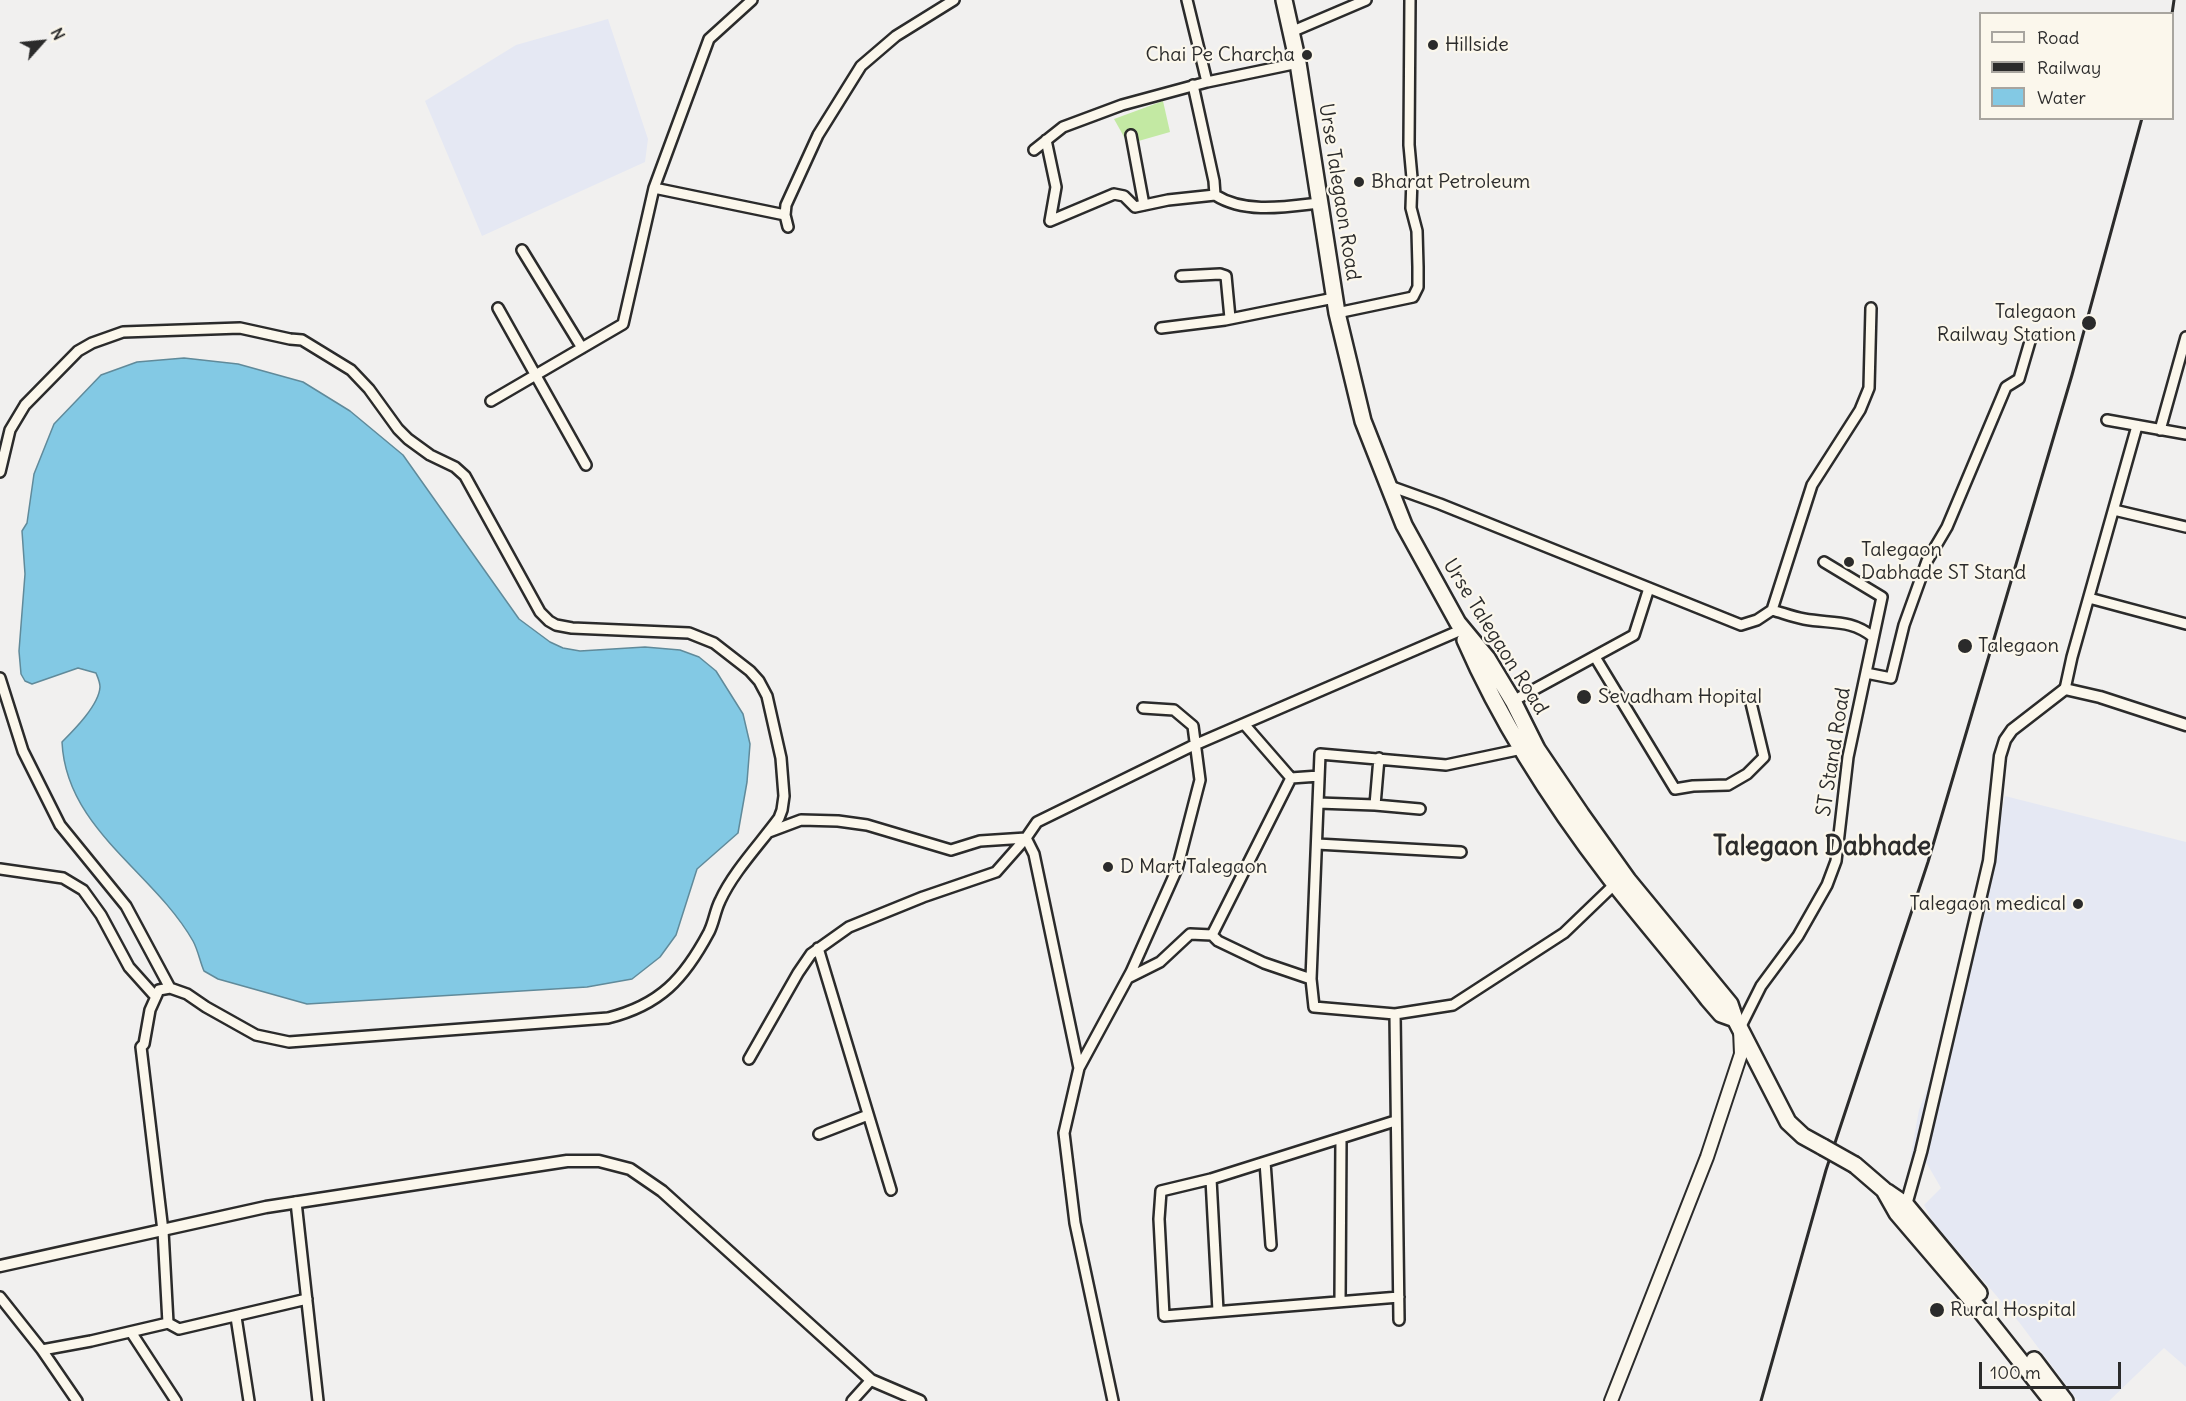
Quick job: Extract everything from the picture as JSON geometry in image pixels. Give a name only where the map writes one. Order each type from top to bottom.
[{"type":"highway","name":"Urse Talegaon Road","points":[[1284,0],[1298,63],[1335,305],[1363,421],[1404,525],[1460,627],[1486,658],[1513,701],[1538,748],[1620,880],[1730,1004],[1732,1020],[1788,1122],[1803,1136],[1855,1165],[1884,1190]]},
{"type":"highway","points":[[1460,627],[1476,664],[1522,749],[1567,819],[1620,880]]},
{"type":"highway","points":[[1884,1190],[1906,1205],[2052,1382],[2065,1401]]},
{"type":"highway","points":[[1884,1190],[1898,1213],[2022,1361],[2052,1401]]},
{"type":"main road","points":[[1611,1401],[1707,1157],[1740,1054],[1732,1020]]},
{"type":"street","points":[[491,401],[622,324],[654,188],[709,39],[752,0]]},
{"type":"street","points":[[788,227],[785,215],[786,205],[818,135],[861,66],[896,36],[954,0]]},
{"type":"street","points":[[1187,0],[1207,82]]},
{"type":"street","points":[[1291,33],[1366,0]]},
{"type":"street","points":[[1161,328],[1413,297],[1418,288],[1416,231],[1411,208],[1412,178],[1409,145],[1410,0]]},
{"type":"street","points":[[1034,150],[1063,128],[1122,105],[1193,85],[1298,63]]},
{"type":"street","points":[[1193,85],[1215,195]]},
{"type":"street","points":[[1131,135],[1144,205]]},
{"type":"street","points":[[1046,140],[1056,187],[1050,221],[1114,194],[1124,196],[1136,207],[1168,200],[1215,195],[1226,202],[1243,206],[1279,208],[1319,203]]},
{"type":"street","points":[[654,188],[785,215]]},
{"type":"street","points":[[522,250],[582,348]]},
{"type":"street","points":[[1181,276],[1220,274],[1226,276],[1230,318]]},
{"type":"street","points":[[498,308],[586,465]]},
{"type":"street","points":[[1387,485],[1440,504],[1741,625],[1757,620],[1772,609],[1812,485],[1860,410],[1869,388],[1871,308]]},
{"type":"street","points":[[0,472],[10,430],[25,405],[78,351],[92,343],[123,333],[240,328],[302,340],[351,370],[408,439],[430,455],[455,467],[465,476],[530,596],[549,621],[572,628],[689,633],[714,643],[750,671],[759,681],[767,696],[781,758],[784,796],[782,810],[769,832],[728,887],[719,902],[710,930],[685,972],[663,994],[629,1012],[608,1018],[289,1042],[256,1035],[187,994],[170,988],[159,990],[155,996],[144,1044],[141,1047],[163,1231],[168,1323]]},
{"type":"street","points":[[2160,430],[2186,337]]},
{"type":"street","points":[[1866,673],[1891,678],[1904,625],[1927,561],[1947,527],[2006,387],[2019,379],[2031,338]]},
{"type":"street","points":[[2107,420],[2186,434]]},
{"type":"street","points":[[1906,1205],[1921,1152],[1989,861],[2002,748],[2012,730],[2065,689],[2137,426]]},
{"type":"street","points":[[2114,510],[2186,527]]},
{"type":"street","name":"ST Stand Road","points":[[1732,1020],[1798,936],[1827,885],[1836,861],[1848,757],[1882,597],[1824,562]]},
{"type":"street","points":[[1513,701],[1634,635],[1649,588]]},
{"type":"street","points":[[2089,598],[2186,624]]},
{"type":"street","points":[[1772,609],[1806,619],[1851,624],[1873,638]]},
{"type":"street","points":[[749,1059],[811,954],[849,927],[922,897],[996,872],[1037,822],[1195,745],[1460,627]]},
{"type":"street","points":[[1595,657],[1675,789],[1728,785],[1747,774],[1764,757],[1751,703]]},
{"type":"street","points":[[0,678],[23,751],[60,825],[126,906],[170,988]]},
{"type":"street","points":[[2065,689],[2100,697],[2186,725]]},
{"type":"street","points":[[1113,1401],[1075,1223],[1064,1133],[1079,1068],[1127,979],[1177,870],[1200,780],[1193,726],[1174,710],[1143,708]]},
{"type":"street","points":[[1244,724],[1292,778]]},
{"type":"street","points":[[1522,749],[1446,765],[1320,754],[1311,979],[1314,1007],[1395,1014],[1453,1005],[1564,933],[1620,880]]},
{"type":"street","points":[[1376,806],[1379,758]]},
{"type":"street","points":[[1292,778],[1319,776]]},
{"type":"street","points":[[1212,935],[1292,778]]},
{"type":"street","points":[[1318,803],[1420,809]]},
{"type":"street","points":[[769,832],[801,820],[838,821],[867,825],[951,850],[980,841],[1026,838]]},
{"type":"street","points":[[1026,838],[1034,854],[1079,1068]]},
{"type":"street","points":[[1317,844],[1461,852]]},
{"type":"street","points":[[0,868],[63,878],[83,890],[101,915],[129,967],[155,996]]},
{"type":"street","points":[[1127,979],[1160,962],[1190,934],[1212,935],[1218,941],[1264,963],[1311,979]]},
{"type":"street","points":[[818,948],[891,1190]]},
{"type":"street","points":[[1395,1014],[1399,1320]]},
{"type":"street","points":[[819,1134],[868,1115]]},
{"type":"street","points":[[1395,1121],[1211,1179],[1161,1191],[1159,1219],[1164,1316],[1399,1297]]},
{"type":"street","points":[[1340,1301],[1341,1138]]},
{"type":"street","points":[[0,1266],[266,1207],[567,1161],[599,1161],[630,1169],[662,1191],[871,1380],[920,1401]]},
{"type":"street","points":[[1265,1162],[1271,1245]]},
{"type":"street","points":[[1211,1179],[1218,1311]]},
{"type":"street","points":[[296,1202],[318,1401]]},
{"type":"street","points":[[0,1297],[42,1350],[77,1401]]},
{"type":"street","points":[[42,1350],[168,1323],[179,1329],[307,1299]]},
{"type":"street","points":[[236,1317],[249,1401]]},
{"type":"street","points":[[130,1332],[176,1401]]},
{"type":"street","points":[[852,1401],[871,1380]]},
{"type":"shaded area","points":[[608,19],[648,139],[645,162],[482,236],[425,101],[516,45]]},
{"type":"shaded area","points":[[2005,796],[2186,842],[2186,1367],[2164,1348],[2109,1401],[2078,1401],[2019,1322],[1933,1222],[1924,1205],[1941,1188],[1926,1162],[1910,1160],[1919,1110],[1961,999]]},
{"type":"green space","points":[[1163,101],[1170,132],[1128,144],[1114,119]]},
{"type":"water","points":[[184,358],[238,364],[303,382],[350,411],[403,455],[519,619],[550,642],[563,648],[580,651],[645,647],[680,650],[699,657],[716,671],[743,714],[750,744],[747,782],[738,833],[697,869],[676,935],[660,957],[632,979],[587,987],[307,1004],[218,979],[204,971],[193,941],[176,916],[95,825],[79,800],[67,773],[62,742],[91,709],[99,694],[99,682],[96,673],[78,668],[32,684],[25,681],[21,674],[19,651],[25,574],[22,531],[27,523],[34,474],[54,424],[101,375],[137,362]]},
{"type":"railway","points":[[2172,12],[2174,0]]},
{"type":"railway","points":[[1761,1401],[1826,1170],[1928,862],[2072,375],[2141,120]]},
{"type":"place","name":"Hillside","points":[[1433,45]]},
{"type":"place","name":"Chai Pe Charcha","points":[[1307,55]]},
{"type":"place","name":"Bharat Petroleum","points":[[1359,182]]},
{"type":"place","name":"Talegaon Railway Station","points":[[2089,323]]},
{"type":"place","name":"Talegaon Dabhade ST Stand","points":[[1849,562]]},
{"type":"place","name":"Talegaon","points":[[1965,646]]},
{"type":"place","name":"Sevadham Hopital","points":[[1584,697]]},
{"type":"place","name":"D Mart Talegaon","points":[[1108,867]]},
{"type":"place","name":"Talegaon medical","points":[[2078,904]]},
{"type":"place","name":"Rural Hospital","points":[[1937,1310]]},
{"type":"district","name":"Talegaon Dabhade","points":[[1822,848]]}]
